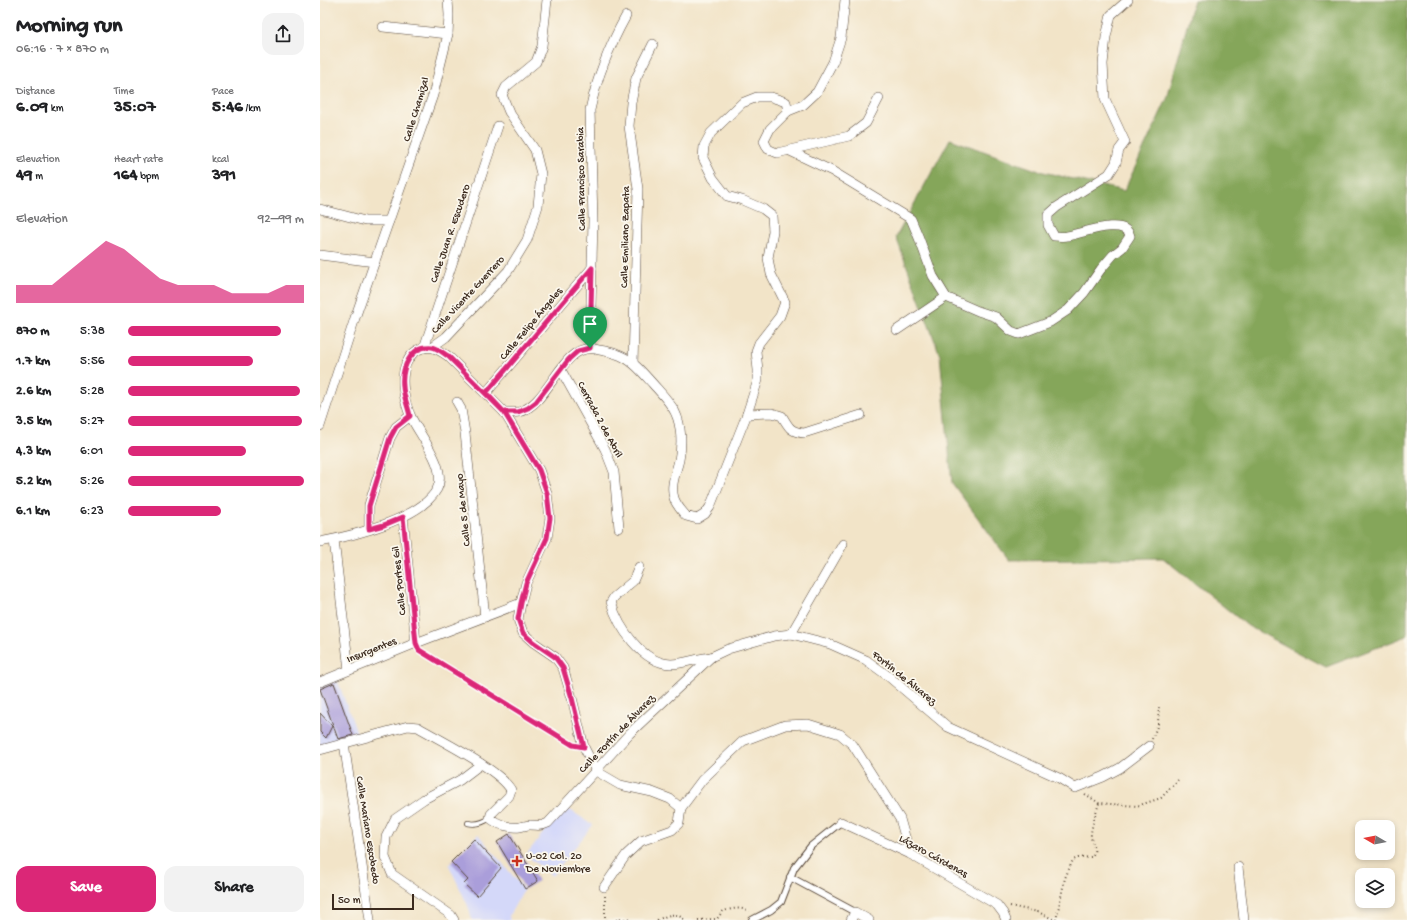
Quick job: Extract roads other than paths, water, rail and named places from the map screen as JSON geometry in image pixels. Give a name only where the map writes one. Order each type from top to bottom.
[{"type":"street","name":"Calle Chamizal","points":[[320,426],[433,95],[448,34],[448,0]]},
{"type":"street","name":"Calle Vicente Guerrero","points":[[428,348],[446,337],[508,271],[527,240],[538,206],[541,174],[535,150],[510,112],[502,95],[506,87],[536,62],[542,46],[547,0]]},
{"type":"street","points":[[845,0],[841,38],[833,62],[816,92],[803,105],[788,111],[770,129],[764,141],[768,149],[777,153],[849,136],[866,123],[879,98]]},
{"type":"street","points":[[790,151],[832,171],[911,219],[933,276],[946,297],[996,317],[1011,331],[1019,334],[1050,322],[1068,310],[1084,293],[1113,255],[1127,243],[1130,236],[1129,232],[1118,226],[1082,232],[1065,237],[1054,236],[1048,225],[1048,216],[1057,207],[1109,174],[1116,163],[1119,150],[1125,142],[1105,99],[1103,64],[1106,37],[1111,15],[1128,0]]},
{"type":"street","name":"Calle Francisco Sarabia","points":[[590,348],[593,220],[590,110],[593,95],[613,39],[626,16]]},
{"type":"street","points":[[383,27],[448,34]]},
{"type":"street","name":"Calle Emiliano Zapata","points":[[633,363],[638,188],[629,126],[631,103],[636,78],[653,44]]},
{"type":"street","points":[[504,412],[518,412],[528,408],[536,402],[569,359],[578,351],[590,348],[617,354],[633,363],[668,401],[676,413],[679,424],[680,440],[679,459],[672,485],[674,498],[686,516],[697,519],[705,514],[710,507],[747,414],[758,380],[756,351],[760,343],[780,316],[785,302],[771,274],[768,258],[773,231],[772,216],[763,209],[727,196],[713,178],[703,158],[704,146],[711,133],[742,103],[757,97],[771,97],[786,102],[788,111]]},
{"type":"street","name":"Calle Juan R. Escudero","points":[[428,348],[498,126]]},
{"type":"street","points":[[320,209],[365,221],[389,221]]},
{"type":"street","points":[[320,255],[375,262]]},
{"type":"street","name":"Calle Felipe Ángeles","points":[[486,393],[592,268]]},
{"type":"street","points":[[897,330],[946,297]]},
{"type":"street","points":[[320,542],[334,540],[384,525],[403,517],[431,498],[438,488],[440,476],[438,466],[410,416],[402,386],[403,371],[408,358],[419,349],[438,349],[448,356],[504,412],[539,470],[547,493],[550,518],[547,538],[526,583],[518,619],[523,633],[555,657],[563,668],[584,747],[596,771],[620,785],[652,792],[670,799],[681,808]]},
{"type":"street","name":"Cerrada 2 de Abril","points":[[561,370],[606,449],[614,472],[619,528]]},
{"type":"street","name":"Calle 5 de Mayo","points":[[457,402],[461,409],[465,433],[485,617]]},
{"type":"street","points":[[747,414],[772,413],[782,416],[789,427],[795,432],[804,433],[861,415]]},
{"type":"street","points":[[369,529],[369,506],[390,438],[396,427],[410,416]]},
{"type":"street","name":"Calle Portes Gil","points":[[403,517],[416,643]]},
{"type":"street","points":[[334,540],[349,670]]},
{"type":"street","points":[[791,634],[843,544]]},
{"type":"street","points":[[639,567],[633,581],[614,597],[611,602],[620,623],[638,648],[655,661],[671,664],[710,657]]},
{"type":"street","name":"Insurgentes","points":[[320,682],[521,603]]},
{"type":"street","name":"Fortín de Álvarez","points":[[710,657],[728,649],[774,636],[791,634],[830,644],[866,660],[888,676],[948,727],[1059,778],[1075,788],[1103,778],[1120,768],[1149,746]]},
{"type":"street","name":"Calle Fortín de Álvarez","points":[[490,818],[500,824],[520,827],[530,825],[541,827],[548,823],[630,733],[710,657]]},
{"type":"street","points":[[604,887],[626,855],[641,841],[672,830],[679,823],[681,808],[702,780],[743,741],[785,725],[808,724],[840,734],[853,745],[900,819],[910,854]]},
{"type":"street","points":[[320,750],[408,726],[418,727],[481,764],[507,784],[511,790],[509,796],[493,811],[490,818]]},
{"type":"street","name":"Calle Mariano Escobedo","points":[[344,743],[370,920]]},
{"type":"street","points":[[454,920],[451,915],[392,874],[385,857],[386,837],[395,819],[424,799],[460,780],[481,764]]},
{"type":"street","points":[[750,918],[772,910],[781,902],[794,868],[811,846],[841,822]]},
{"type":"street","name":"Lázaro Cárdenas","points":[[841,822],[910,854],[997,905],[1006,920]]},
{"type":"street","points":[[1238,867],[1244,920]]},
{"type":"street","points":[[790,877],[853,916],[869,920]]},
{"type":"lane","points":[[468,823],[476,825],[490,818]]},
{"type":"place","name":"U-02 Col. 20 De Noviembre","points":[[517,861]]}]
